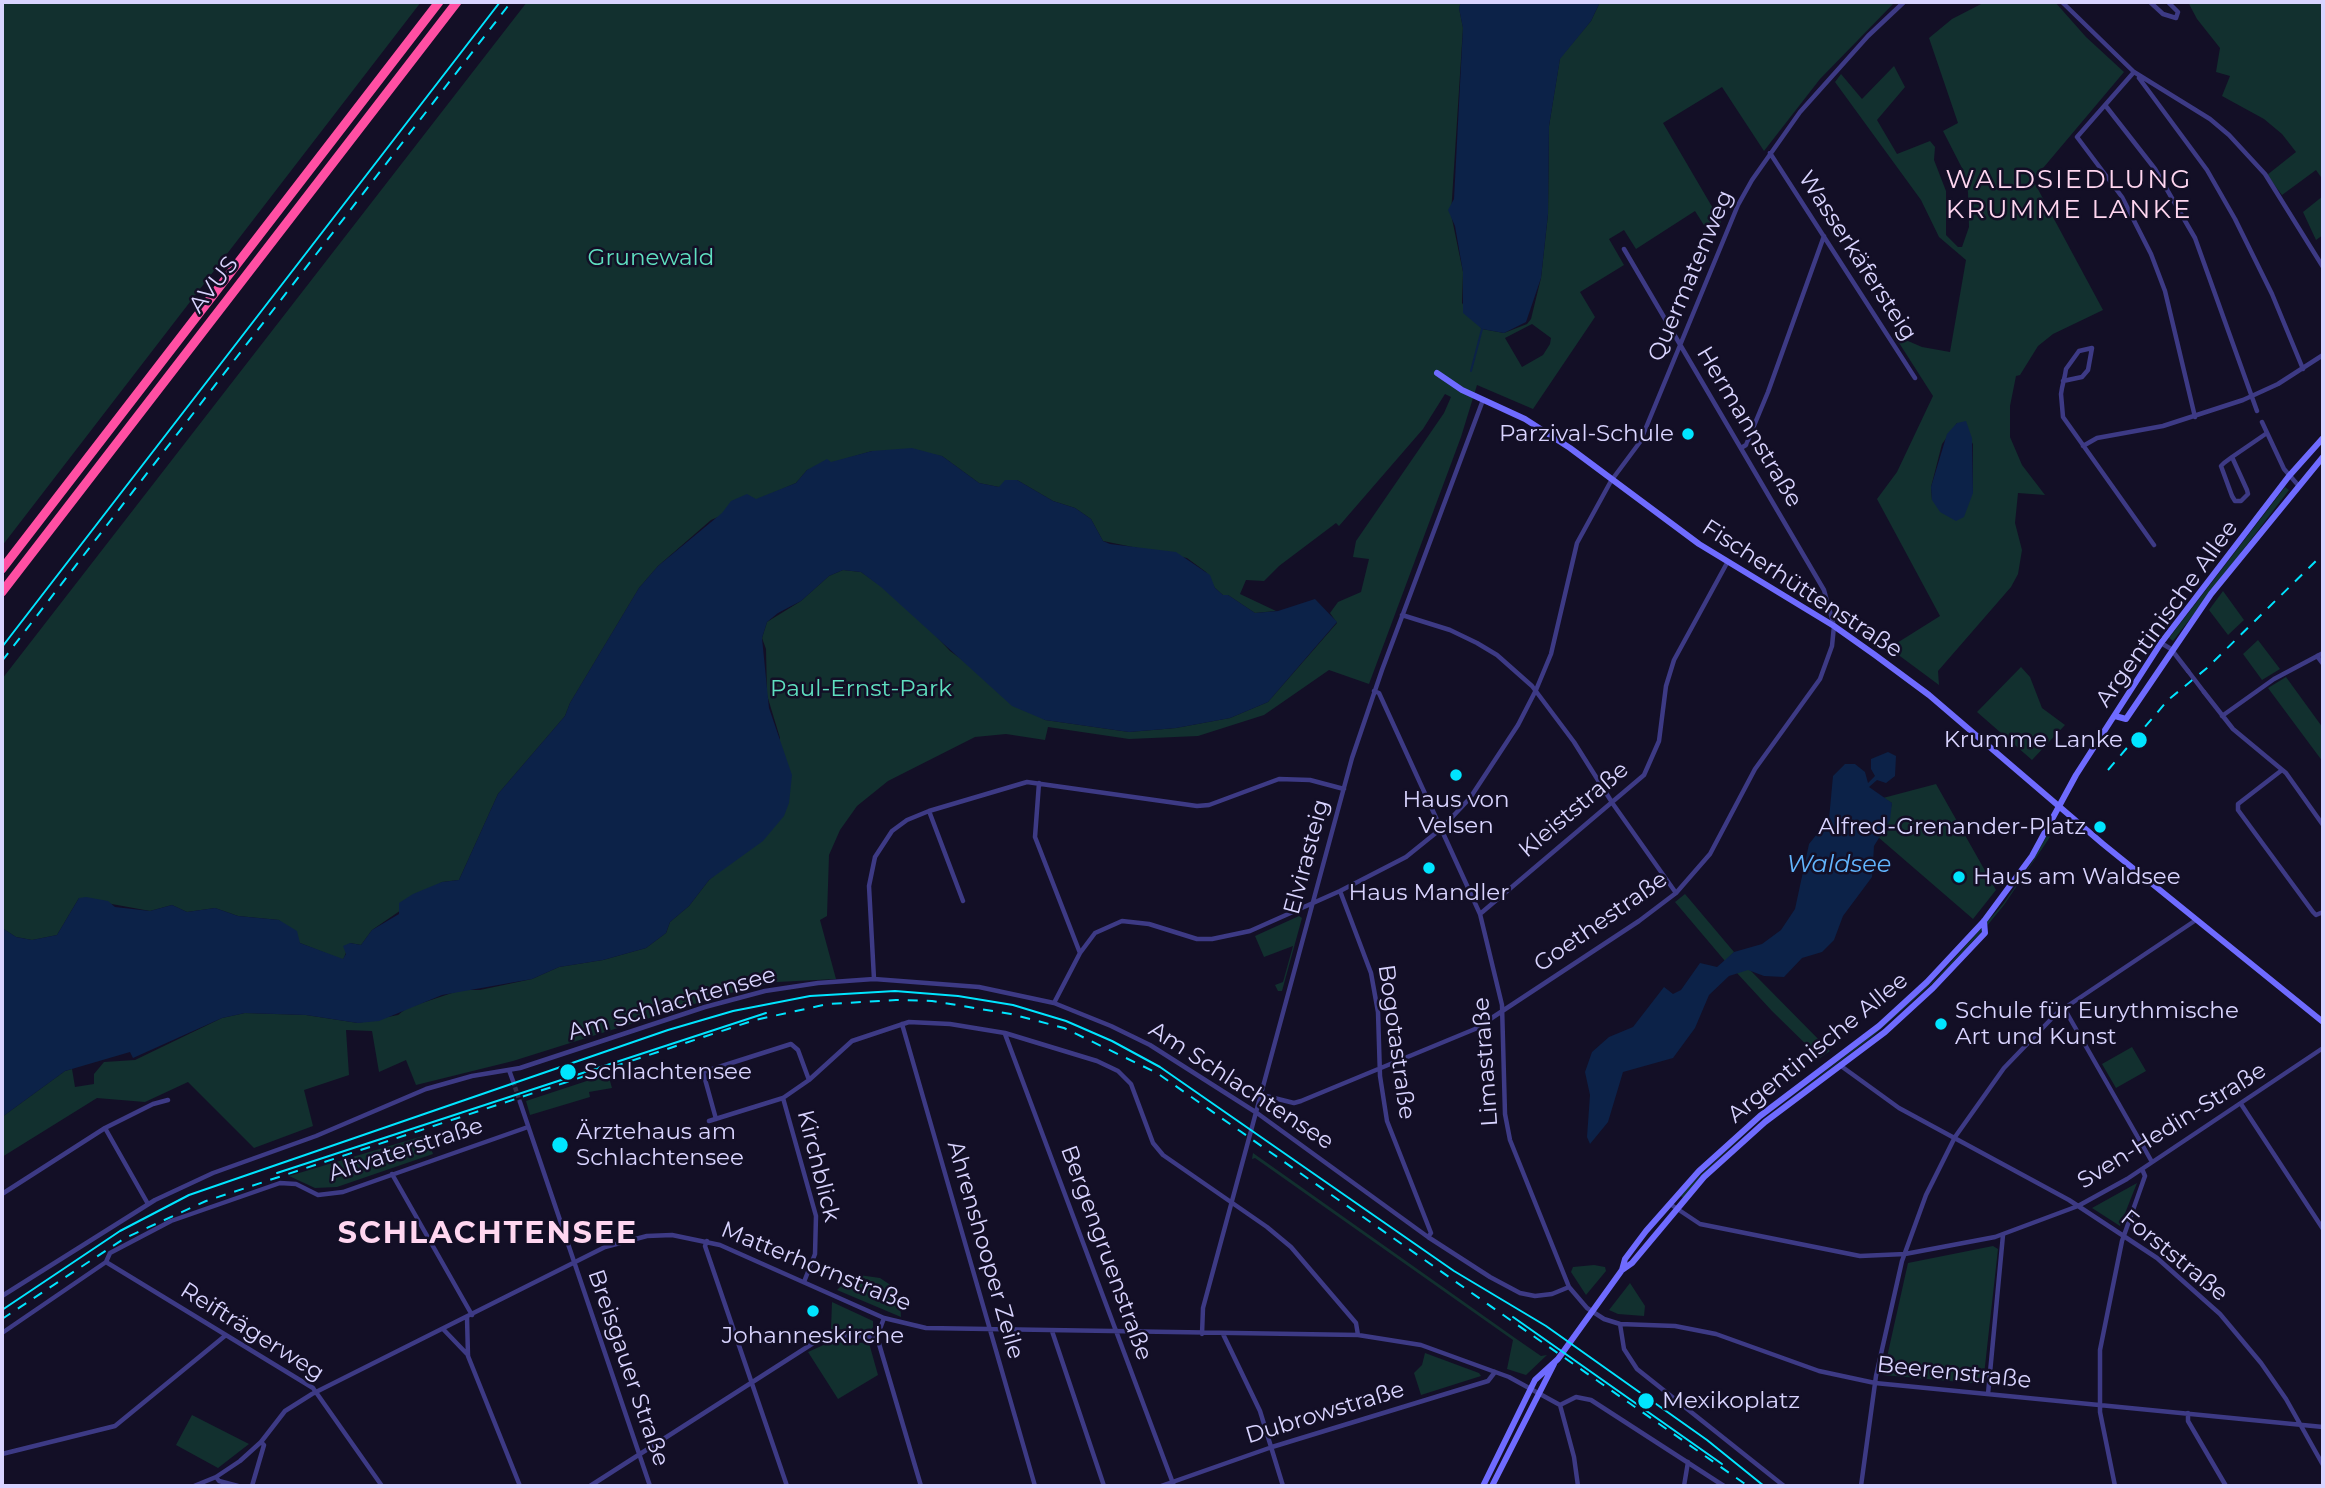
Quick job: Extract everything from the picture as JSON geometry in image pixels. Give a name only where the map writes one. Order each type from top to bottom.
[{"type":"highway","name":"AVUS","points":[[2,569],[439,2]]},
{"type":"highway","name":"AVUS","points":[[2,592],[457,2]]},
{"type":"main road","name":"Fischerhüttenstraße","points":[[1437,373],[1483,400],[1525,419],[1570,448],[1611,481],[1727,562],[1834,626],[1928,695],[2196,920],[2323,1022]]},
{"type":"main road","name":"Argentinische Allee","points":[[1555,1363],[1622,1270],[1625,1259],[1670,1204],[1734,1137],[1888,1017],[1984,921],[2027,865],[2060,806],[2161,643],[2289,476],[2323,438]]},
{"type":"main road","name":"Argentinische Allee","points":[[2115,716],[2126,719],[2171,649],[2234,564],[2323,457]]},
{"type":"main road","name":"Argentinische Allee","points":[[1622,1270],[1632,1264],[1677,1209],[1738,1144],[1841,1066],[1933,988],[1985,933],[1984,921]]},
{"type":"main road","points":[[1483,1486],[1530,1388],[1555,1363]]},
{"type":"main road","points":[[1492,1486],[1555,1363]]},
{"type":"street","name":"Quermatenweg","points":[[1054,1003],[1080,953],[1095,933],[1122,921],[1135,921],[1181,935],[1212,939],[1250,931],[1340,891],[1406,857],[1442,828],[1470,797],[1495,763],[1536,690],[1551,654],[1577,542],[1611,481],[1640,442],[1724,234],[1752,180],[1832,75],[1904,2]]},
{"type":"street","points":[[2062,2],[2134,72],[2207,170],[2234,216],[2272,294],[2303,369]]},
{"type":"street","points":[[2150,2],[2163,13],[2176,18],[2178,12],[2168,2]]},
{"type":"street","points":[[2134,72],[2077,137],[2122,197],[2154,262],[2165,291],[2195,417]]},
{"type":"street","points":[[2134,72],[2210,119],[2247,153],[2278,194],[2323,267]]},
{"type":"street","points":[[2105,106],[2155,169],[2195,238],[2216,289],[2250,397],[2258,411]]},
{"type":"street","name":"Wasserkäfersteig","points":[[1770,153],[1915,378]]},
{"type":"street","points":[[1741,447],[1746,444],[1768,392],[1824,236]]},
{"type":"street","name":"Hermannstraße","points":[[1624,249],[1824,590],[1834,626]]},
{"type":"street","points":[[2063,381],[2082,377],[2088,370],[2092,348],[2084,348],[2072,358],[2063,381],[2061,411],[2064,422],[2154,545]]},
{"type":"street","points":[[2082,446],[2097,438],[2144,431],[2195,417],[2250,397],[2303,369],[2323,355]]},
{"type":"street","name":"Elvirasteig","points":[[1202,1334],[1203,1308],[1344,789],[1374,691],[1483,400]]},
{"type":"street","points":[[2262,422],[2289,476],[2298,485]]},
{"type":"street","points":[[2232,457],[2247,490],[2248,495],[2241,501],[2232,496],[2220,469],[2232,457],[2267,433]]},
{"type":"street","name":"Kleiststraße","points":[[1480,914],[1570,836],[1635,785],[1650,766],[1659,740],[1666,686],[1674,660],[1727,562]]},
{"type":"street","points":[[1402,615],[1450,630],[1477,643],[1497,655],[1536,690],[1676,893]]},
{"type":"street","name":"Goethestraße","points":[[1262,1095],[1294,1103],[1475,1028],[1639,921],[1676,893],[1710,854],[1755,769],[1812,695],[1832,646],[1834,626]]},
{"type":"street","points":[[2161,643],[2171,649],[2232,729],[2283,770],[2323,824]]},
{"type":"street","points":[[2222,716],[2268,682],[2323,653]]},
{"type":"street","points":[[2317,656],[2323,664]]},
{"type":"street","name":"Limastraße","points":[[1374,691],[1379,693],[1480,914],[1494,963],[1503,1011],[1505,1114],[1510,1140],[1569,1287],[1592,1312]]},
{"type":"street","points":[[2283,770],[2237,807],[2316,915],[2323,912]]},
{"type":"street","points":[[874,979],[869,887],[875,857],[892,831],[907,820],[929,811],[1018,783],[1039,783],[1197,806],[1209,805],[1279,779],[1310,780],[1344,789]]},
{"type":"street","points":[[1039,783],[1035,837],[1080,953]]},
{"type":"street","points":[[929,811],[962,901]]},
{"type":"street","name":"Bogotastraße","points":[[1340,891],[1371,973],[1378,1012],[1379,1069],[1387,1121],[1431,1233],[1428,1237]]},
{"type":"street","points":[[1861,1486],[1875,1383],[1905,1254],[1926,1195],[1955,1137],[2004,1068],[2064,1008],[2196,920]]},
{"type":"street","name":"Am Schlachtensee","points":[[2,1296],[148,1204],[212,1173],[316,1136],[426,1089],[472,1076],[509,1070],[705,1007],[765,991],[818,983],[874,979],[979,987],[1054,1003],[1142,1041],[1257,1113],[1428,1237],[1520,1293],[1542,1296],[1569,1287]]},
{"type":"street","points":[[2064,1008],[2152,1162]]},
{"type":"street","points":[[709,1121],[783,1098],[809,1080],[852,1041],[902,1024],[950,1024],[1005,1033],[1097,1061],[1118,1071],[1131,1084],[1153,1143],[1163,1155],[1268,1227],[1298,1255],[1356,1323],[1358,1335]]},
{"type":"street","name":"Ahrenshooper Zeile","points":[[902,1024],[1035,1486]]},
{"type":"street","name":"Bergengruenstraße","points":[[1005,1033],[1173,1484]]},
{"type":"street","points":[[716,1119],[703,1072],[791,1044],[798,1049],[809,1080]]},
{"type":"street","name":"Sven-Hedin-Straße","points":[[1670,1204],[1700,1224],[1860,1256],[1905,1254],[2003,1235],[2078,1206],[2142,1170],[2323,1048]]},
{"type":"street","name":"Forststraße","points":[[1841,1066],[1899,1108],[2078,1206],[2157,1258],[2220,1314],[2272,1376],[2323,1465]]},
{"type":"street","points":[[509,1070],[513,1081]]},
{"type":"street","name":"Kirchblick","points":[[783,1098],[816,1216],[815,1254],[804,1282]]},
{"type":"street","points":[[2,1194],[105,1128],[153,1104],[168,1100]]},
{"type":"street","name":"Breisgauer Straße","points":[[520,1102],[650,1486]]},
{"type":"street","points":[[2241,1104],[2323,1229]]},
{"type":"street","name":"Altvaterstraße","points":[[2,1333],[106,1262],[110,1253],[141,1235],[202,1210],[280,1183],[291,1182],[311,1193],[326,1195],[528,1127]]},
{"type":"street","points":[[105,1128],[148,1204]]},
{"type":"street","points":[[2115,1486],[2099,1404],[2105,1312],[2123,1235],[2145,1176],[2142,1170]]},
{"type":"street","points":[[392,1174],[469,1316],[468,1356]]},
{"type":"street","name":"Matterhornstraße","points":[[194,1486],[216,1477],[261,1442],[285,1411],[317,1391],[574,1262],[606,1247],[647,1236],[672,1235],[707,1241],[884,1318],[926,1328],[1358,1335],[1413,1343],[1495,1372],[1560,1405]]},
{"type":"street","points":[[1988,1394],[2003,1235]]},
{"type":"street","points":[[707,1241],[705,1246],[787,1486]]},
{"type":"street","name":"Reifträgerweg","points":[[106,1262],[317,1391],[382,1486]]},
{"type":"street","name":"Beerenstraße","points":[[1592,1312],[1620,1324],[1696,1329],[1819,1371],[1875,1383],[2323,1427]]},
{"type":"street","points":[[884,1318],[877,1337],[921,1486]]},
{"type":"street","points":[[1620,1324],[1624,1349],[1637,1368],[1784,1486]]},
{"type":"street","points":[[443,1329],[468,1356],[520,1486]]},
{"type":"street","points":[[1052,1331],[1104,1486]]},
{"type":"street","points":[[1223,1334],[1260,1411],[1283,1486]]},
{"type":"street","points":[[2,1454],[115,1426],[226,1335]]},
{"type":"street","points":[[590,1486],[751,1382],[829,1336],[877,1337]]},
{"type":"street","name":"Dubrowstraße","points":[[1161,1486],[1272,1447],[1489,1381],[1495,1372]]},
{"type":"street","points":[[1578,1486],[1574,1457],[1560,1405],[1576,1397],[1591,1399],[1724,1486]]},
{"type":"street","points":[[2188,1413],[2188,1421],[2225,1486]]},
{"type":"street","points":[[252,1486],[264,1445],[261,1442]]},
{"type":"street","points":[[1684,1486],[1688,1462]]},
{"type":"street","points":[[216,1477],[219,1481],[238,1486]]},
{"type":"green space","points":[[2,2],[421,2],[2,546]]},
{"type":"green space","name":"Grunewald","points":[[527,2],[1461,2],[1459,8],[1463,28],[1451,214],[1463,272],[1462,303],[1482,329],[1504,333],[1527,324],[1531,319],[1541,278],[1548,214],[1549,126],[1560,58],[1591,21],[1600,2],[1895,2],[1820,79],[1764,151],[1722,87],[1663,123],[1721,222],[1712,238],[1695,211],[1636,249],[1624,230],[1609,239],[1624,265],[1580,292],[1595,317],[1533,409],[1477,385],[1461,437],[1369,684],[1329,670],[1264,715],[1198,736],[1129,739],[1048,727],[1045,740],[1006,734],[975,737],[888,781],[857,806],[840,830],[829,855],[827,916],[820,920],[836,979],[777,982],[726,994],[513,1061],[416,1085],[406,1060],[379,1072],[372,1031],[346,1030],[349,1075],[304,1090],[313,1126],[254,1148],[188,1082],[145,1102],[97,1098],[2,1157],[2,1117],[65,1071],[72,1069],[75,1087],[94,1084],[94,1074],[104,1062],[135,1060],[222,1018],[245,1013],[306,1015],[358,1023],[398,1015],[407,1008],[461,990],[480,990],[532,979],[559,967],[603,960],[646,948],[666,933],[670,922],[689,906],[709,880],[732,860],[780,738],[767,695],[766,649],[762,638],[767,622],[801,601],[829,576],[843,570],[861,572],[881,586],[918,617],[950,651],[1045,720],[1129,732],[1176,728],[1230,718],[1268,702],[1337,623],[1330,613],[1338,602],[1361,592],[1369,559],[1353,557],[1356,541],[1444,413],[1451,397],[1445,394],[1423,429],[1339,526],[1336,523],[1279,566],[1264,581],[1246,580],[1240,594],[1276,611],[1255,613],[1228,595],[1223,595],[1215,588],[1206,572],[1187,558],[1103,541],[1091,519],[1075,508],[1053,501],[1017,480],[999,487],[979,483],[942,456],[872,451],[807,470],[796,483],[711,520],[658,566],[639,588],[570,703],[565,716],[498,794],[459,880],[442,882],[372,930],[361,945],[350,943],[343,960],[300,943],[279,920],[238,916],[215,908],[187,912],[172,905],[150,911],[79,898],[57,935],[32,940],[16,937],[2,928],[2,679]],"holes":[[[1532,324],[1551,338],[1543,355],[1522,367],[1505,338]]]},
{"type":"green space","points":[[1985,2],[2055,2],[2086,37],[2124,72],[2033,180],[2103,310],[2053,334],[2038,346],[2020,375],[2016,376],[2010,406],[2010,437],[2022,465],[2045,495],[2018,493],[2015,523],[2022,550],[2018,574],[2011,587],[1938,671],[1939,685],[1889,648],[1940,616],[1877,499],[1897,472],[1933,396],[1894,335],[1922,347],[1950,352],[1966,260],[1939,237],[1921,200],[1835,82],[1841,74],[1862,99],[1894,66],[1905,87],[1877,120],[1897,154],[1930,141],[1935,147],[1934,160],[1946,191],[1946,235],[1958,247],[1962,247],[1969,227],[1968,192],[1962,168],[1943,131],[1958,123],[1929,38],[1952,19]],"holes":[[[1957,423],[1973,444],[1973,493],[1932,500],[1931,487],[1942,444]]]},
{"type":"green space","points":[[2188,2],[2323,2],[2323,180],[2316,170],[2282,195],[2267,175],[2296,152],[2282,134],[2264,119],[2222,96],[2230,76],[2216,72],[2220,48],[2197,19]]},
{"type":"green space","points":[[2323,196],[2323,235],[2316,240],[2303,212]]},
{"type":"green space","points":[[2285,487],[2289,490],[2173,641],[2169,638]]},
{"type":"green space","points":[[2223,591],[2244,620],[2228,635],[2209,610]]},
{"type":"green space","points":[[2258,640],[2280,669],[2262,680],[2243,654]]},
{"type":"green space","points":[[2021,667],[2030,677],[2042,708],[2065,725],[2032,760],[1977,712]]},
{"type":"green space","points":[[2286,677],[2323,728],[2323,762],[2268,688]]},
{"type":"green space","points":[[1936,784],[1996,890],[1973,919],[1878,837],[1887,825],[1892,803],[1883,798]]},
{"type":"green space","points":[[2055,821],[2058,824],[2004,905],[1937,979],[1872,1037],[1751,1129],[1871,1036],[1937,978],[2003,904],[2031,864]]},
{"type":"green space","points":[[1685,894],[1734,952],[1725,961],[1675,902]]},
{"type":"green space","points":[[1299,916],[1302,918],[1282,991],[1278,991],[1275,985],[1283,982],[1293,946],[1264,957],[1255,936]]},
{"type":"green space","points":[[1748,969],[1830,1051],[1820,1058],[1772,1011],[1736,972]]},
{"type":"green space","points":[[2132,1047],[2146,1071],[2116,1088],[2102,1064]]},
{"type":"green space","points":[[608,1074],[612,1088],[589,1092],[590,1097],[530,1115],[526,1101]]},
{"type":"green space","points":[[1748,1131],[1713,1164],[1683,1198],[1680,1195],[1739,1138]]},
{"type":"green space","points":[[426,1135],[433,1154],[337,1187],[315,1188],[289,1176]]},
{"type":"green space","points":[[1253,1153],[1541,1356],[1547,1355],[1526,1375],[1507,1369],[1513,1340],[1255,1158],[1252,1159]]},
{"type":"green space","points":[[2137,1183],[2120,1226],[2092,1208]]},
{"type":"green space","points":[[1993,1246],[1998,1249],[1983,1384],[1883,1375],[1908,1263]]},
{"type":"green space","points":[[1573,1267],[1605,1267],[1606,1271],[1586,1295],[1571,1272]]},
{"type":"green space","points":[[859,1275],[880,1278],[892,1286],[900,1298],[901,1317],[837,1290],[846,1281]]},
{"type":"green space","points":[[1630,1283],[1645,1306],[1644,1316],[1618,1314],[1609,1310]]},
{"type":"green space","points":[[832,1302],[873,1321],[873,1327],[871,1330],[831,1329]]},
{"type":"green space","points":[[830,1342],[869,1343],[878,1375],[838,1399],[808,1352]]},
{"type":"green space","points":[[1425,1353],[1481,1376],[1421,1395],[1414,1373],[1422,1365]]},
{"type":"green space","points":[[192,1415],[249,1444],[218,1468],[176,1445]]},
{"type":"water","points":[[1461,2],[1600,2],[1591,21],[1560,59],[1549,126],[1548,214],[1541,278],[1526,322],[1504,333],[1482,329],[1463,313],[1463,272],[1455,226],[1448,210],[1454,199],[1463,28],[1459,8]]},
{"type":"water","points":[[1966,421],[1972,438],[1973,493],[1964,517],[1956,521],[1940,512],[1932,500],[1931,487],[1947,434],[1957,423]]},
{"type":"water","points":[[912,448],[942,456],[979,483],[999,487],[1005,480],[1017,480],[1053,501],[1075,508],[1091,519],[1103,541],[1110,544],[1176,552],[1210,575],[1215,588],[1223,595],[1228,595],[1255,613],[1278,611],[1315,599],[1337,622],[1268,702],[1230,718],[1176,728],[1129,732],[1045,720],[1012,706],[881,587],[861,572],[843,570],[829,576],[801,601],[767,622],[762,638],[769,708],[792,775],[789,803],[784,816],[763,841],[709,880],[689,906],[670,922],[666,933],[646,948],[603,960],[559,967],[532,979],[442,995],[379,1021],[358,1023],[306,1015],[245,1013],[222,1018],[133,1058],[130,1052],[65,1071],[2,1117],[2,928],[16,937],[32,940],[57,935],[79,898],[86,897],[108,901],[115,907],[150,911],[172,905],[187,912],[215,908],[238,916],[279,920],[297,931],[300,943],[343,959],[346,954],[343,946],[350,943],[361,945],[372,930],[399,914],[399,903],[442,882],[459,880],[498,794],[565,716],[570,703],[639,588],[658,566],[722,513],[731,501],[747,494],[756,499],[796,483],[807,470],[827,459],[831,462],[872,451]]},
{"type":"water","name":"Waldsee","points":[[1888,752],[1896,756],[1895,776],[1886,783],[1877,780],[1869,787],[1892,803],[1890,820],[1874,846],[1872,877],[1843,916],[1834,940],[1822,952],[1802,958],[1784,977],[1764,976],[1748,970],[1729,976],[1709,995],[1695,1028],[1673,1058],[1623,1072],[1608,1122],[1590,1144],[1587,1137],[1590,1095],[1585,1072],[1592,1052],[1609,1037],[1633,1027],[1664,987],[1673,994],[1681,990],[1700,963],[1717,967],[1734,952],[1762,944],[1781,930],[1795,909],[1809,844],[1829,819],[1833,776],[1845,764],[1855,764],[1865,772],[1868,783],[1875,776],[1871,769],[1871,759]]},
{"type":"waterway","points":[[1471,371],[1482,329]]},
{"type":"tunnel","points":[[513,1081],[520,1102]]},
{"type":"tram line","points":[[2,647],[500,2]]},
{"type":"tram line","points":[[2,1310],[120,1231],[189,1195],[668,1030],[733,1011],[810,996],[895,991],[958,996],[1013,1005],[1066,1021],[1112,1041],[1160,1067],[1454,1271],[1546,1326],[1707,1440],[1764,1486]]},
{"type":"tram line","points":[[277,1173],[766,1013]]},
{"type":"tram line","points":[[1513,1317],[1722,1464]]},
{"type":"railway","points":[[2,661],[511,2]]},
{"type":"railway","points":[[2108,770],[2168,700],[2207,668],[2323,554]]},
{"type":"railway","points":[[2,1319],[125,1238],[206,1201],[755,1020],[828,1004],[932,1001],[1011,1014],[1064,1028],[1157,1073],[1748,1486]]},
{"type":"place","name":"Parzival-Schule","points":[[1688,434]]},
{"type":"place","name":"Krumme Lanke","points":[[2139,740]]},
{"type":"place","name":"Haus von Velsen","points":[[1456,775]]},
{"type":"place","name":"Alfred-Grenander-Platz","points":[[2100,827]]},
{"type":"place","name":"Haus Mandler","points":[[1429,868]]},
{"type":"place","name":"Haus am Waldsee","points":[[1959,877]]},
{"type":"place","name":"Schule für Eurythmische Art und Kunst","points":[[1941,1024]]},
{"type":"place","name":"Schlachtensee","points":[[568,1072]]},
{"type":"place","name":"Ärztehaus am Schlachtensee","points":[[560,1145]]},
{"type":"place","name":"Johanneskirche","points":[[813,1311]]},
{"type":"place","name":"Mexikoplatz","points":[[1646,1401]]},
{"type":"district","name":"WALDSIEDLUNG KRUMME LANKE","points":[[2069,195]]},
{"type":"district","name":"SCHLACHTENSEE","points":[[488,1234]]},
{"type":"park label","name":"Paul-Ernst-Park","points":[[861,689]]}]
